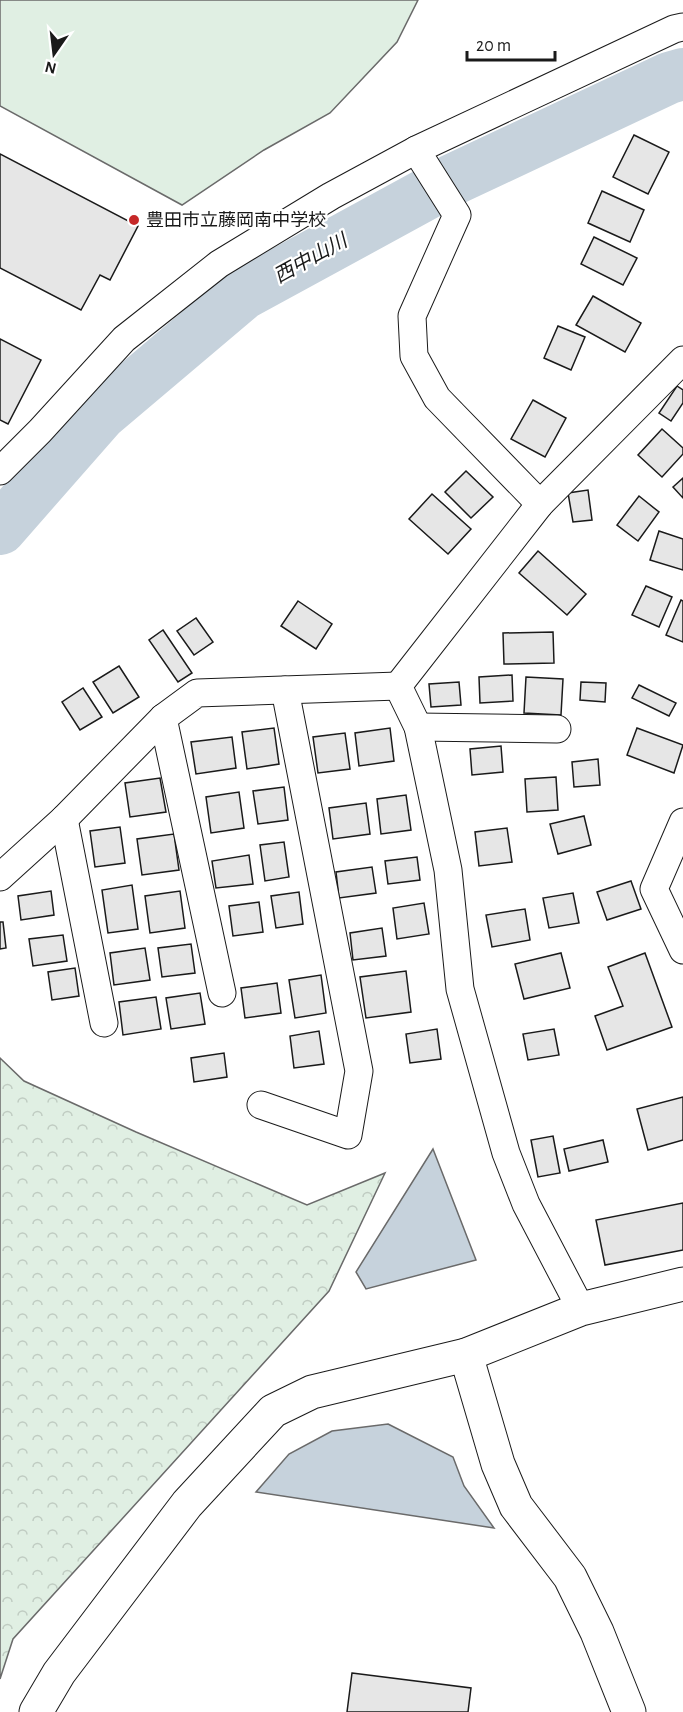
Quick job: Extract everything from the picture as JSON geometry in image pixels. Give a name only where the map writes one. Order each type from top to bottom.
[{"type":"street","points":[[0,471],[124,339],[219,264],[331,196],[420,155],[663,34],[683,27]]},
{"type":"street","points":[[420,155],[457,215],[412,316],[414,356],[436,398],[540,504]]},
{"type":"street","points":[[398,686],[540,504],[683,360]]},
{"type":"street","points":[[0,877],[64,819],[163,718],[197,693],[398,686]]},
{"type":"street","points":[[398,686],[418,727],[448,870],[460,989],[506,1153],[526,1204],[581,1309]]},
{"type":"street","points":[[261,1106],[348,1135],[359,1071],[285,690]]},
{"type":"street","points":[[163,718],[222,993]]},
{"type":"street","points":[[418,727],[557,729]]},
{"type":"street","points":[[64,819],[104,1023]]},
{"type":"street","points":[[683,822],[654,889],[683,950]]},
{"type":"street","points":[[36,1712],[59,1673],[187,1504],[273,1411],[312,1392],[466,1355],[581,1309],[683,1284]]},
{"type":"street","points":[[466,1355],[498,1464],[516,1506],[570,1577],[597,1632],[629,1712]]},
{"type":"green space","points":[[0,0],[418,0],[397,42],[330,113],[264,150],[182,205],[0,106]]},
{"type":"green space","points":[[0,1058],[24,1081],[307,1205],[385,1173],[329,1291],[13,1639],[0,1679]]},
{"type":"shaded area","points":[[433,1149],[476,1260],[366,1289],[356,1272]]},
{"type":"shaded area","points":[[388,1424],[453,1457],[464,1486],[494,1528],[256,1492],[289,1454],[332,1431]]},
{"type":"building","points":[[634,135],[669,152],[648,194],[613,177]]},
{"type":"building","points":[[0,154],[138,226],[110,280],[100,275],[81,310],[0,268]]},
{"type":"building","points":[[602,191],[644,210],[630,242],[588,223]]},
{"type":"building","points":[[594,237],[637,258],[623,285],[581,264]]},
{"type":"building","points":[[593,296],[641,323],[625,352],[576,325]]},
{"type":"building","points":[[558,326],[585,337],[571,370],[544,358]]},
{"type":"building","points":[[0,339],[41,360],[8,424],[0,420]]},
{"type":"building","points":[[677,386],[683,390],[683,403],[671,421],[659,413]]},
{"type":"building","points":[[533,400],[566,418],[545,457],[511,439]]},
{"type":"building","points":[[662,429],[683,448],[683,454],[662,477],[638,455]]},
{"type":"building","points":[[466,471],[493,497],[471,518],[445,492]]},
{"type":"building","points":[[683,478],[683,498],[673,487]]},
{"type":"building","points":[[588,490],[592,520],[573,522],[568,493]]},
{"type":"building","points":[[432,494],[471,529],[448,554],[409,519]]},
{"type":"building","points":[[639,496],[659,512],[638,541],[617,525]]},
{"type":"building","points":[[659,531],[683,539],[683,570],[650,560]]},
{"type":"building","points":[[538,551],[586,594],[567,615],[519,573]]},
{"type":"building","points":[[646,586],[672,597],[659,627],[632,615]]},
{"type":"building","points":[[681,600],[683,601],[683,642],[666,635]]},
{"type":"building","points":[[298,601],[332,624],[316,649],[281,626]]},
{"type":"building","points":[[196,618],[213,642],[194,655],[177,631]]},
{"type":"building","points":[[163,630],[192,673],[178,682],[149,640]]},
{"type":"building","points":[[553,632],[554,663],[504,664],[503,633]]},
{"type":"building","points":[[119,666],[139,697],[113,713],[93,682]]},
{"type":"building","points":[[512,675],[513,701],[480,703],[479,677]]},
{"type":"building","points":[[526,677],[563,679],[561,715],[524,713]]},
{"type":"building","points":[[459,682],[461,705],[431,707],[429,684]]},
{"type":"building","points":[[581,682],[606,683],[605,702],[580,700]]},
{"type":"building","points":[[639,685],[676,703],[669,716],[632,698]]},
{"type":"building","points":[[83,688],[102,717],[80,730],[62,702]]},
{"type":"building","points":[[274,728],[279,764],[247,769],[242,732]]},
{"type":"building","points":[[390,728],[394,761],[359,766],[355,733]]},
{"type":"building","points":[[637,728],[683,745],[674,773],[627,755]]},
{"type":"building","points":[[345,733],[350,769],[318,773],[313,737]]},
{"type":"building","points":[[232,737],[236,768],[196,774],[191,742]]},
{"type":"building","points":[[501,746],[503,772],[472,775],[470,749]]},
{"type":"building","points":[[598,759],[600,785],[574,787],[572,762]]},
{"type":"building","points":[[556,777],[558,810],[527,812],[525,779]]},
{"type":"building","points":[[160,778],[166,812],[130,817],[125,783]]},
{"type":"building","points":[[284,787],[288,820],[258,824],[253,791]]},
{"type":"building","points":[[239,792],[244,828],[211,833],[206,797]]},
{"type":"building","points":[[406,795],[411,830],[381,834],[377,799]]},
{"type":"building","points":[[366,803],[370,834],[333,839],[329,808]]},
{"type":"building","points":[[584,816],[591,845],[558,854],[550,824]]},
{"type":"building","points":[[120,827],[125,863],[95,867],[90,831]]},
{"type":"building","points":[[507,828],[512,862],[479,866],[475,832]]},
{"type":"building","points":[[174,834],[179,870],[142,875],[137,839]]},
{"type":"building","points":[[284,842],[289,877],[265,881],[260,845]]},
{"type":"building","points":[[249,855],[253,884],[216,888],[212,861]]},
{"type":"building","points":[[417,857],[420,880],[388,884],[385,861]]},
{"type":"building","points":[[372,867],[376,893],[339,898],[336,872]]},
{"type":"building","points":[[631,881],[641,909],[607,920],[597,892]]},
{"type":"building","points":[[132,885],[138,929],[108,933],[102,890]]},
{"type":"building","points":[[51,891],[54,915],[21,920],[18,896]]},
{"type":"building","points":[[180,891],[185,928],[150,933],[145,896]]},
{"type":"building","points":[[299,892],[303,924],[276,928],[271,896]]},
{"type":"building","points":[[573,893],[579,923],[549,928],[543,898]]},
{"type":"building","points":[[259,902],[263,932],[233,936],[229,906]]},
{"type":"building","points":[[424,903],[429,934],[397,939],[393,908]]},
{"type":"building","points":[[525,909],[530,940],[492,947],[486,915]]},
{"type":"building","points":[[0,922],[3,922],[6,948],[0,949]]},
{"type":"building","points":[[382,928],[386,956],[353,960],[350,933]]},
{"type":"building","points":[[63,935],[67,961],[33,966],[29,939]]},
{"type":"building","points":[[191,944],[195,973],[162,977],[158,948]]},
{"type":"building","points":[[145,948],[150,980],[114,985],[110,953]]},
{"type":"building","points":[[561,953],[570,988],[524,999],[515,964]]},
{"type":"building","points":[[645,953],[672,1027],[607,1050],[595,1016],[623,1006],[608,967]]},
{"type":"building","points":[[75,968],[79,996],[52,1000],[48,972]]},
{"type":"building","points":[[406,971],[411,1012],[366,1018],[360,977]]},
{"type":"building","points":[[321,975],[326,1013],[295,1018],[289,980]]},
{"type":"building","points":[[277,983],[281,1013],[245,1018],[241,988]]},
{"type":"building","points":[[200,993],[205,1024],[171,1029],[166,998]]},
{"type":"building","points":[[156,997],[161,1029],[123,1035],[119,1002]]},
{"type":"building","points":[[437,1029],[441,1059],[410,1063],[406,1034]]},
{"type":"building","points":[[554,1029],[559,1055],[528,1060],[523,1034]]},
{"type":"building","points":[[319,1031],[324,1064],[294,1068],[290,1036]]},
{"type":"building","points":[[224,1053],[227,1077],[194,1082],[191,1058]]},
{"type":"building","points":[[683,1097],[683,1140],[648,1150],[637,1109]]},
{"type":"building","points":[[553,1136],[560,1173],[538,1177],[531,1140]]},
{"type":"building","points":[[603,1140],[608,1162],[569,1171],[564,1149]]},
{"type":"building","points":[[683,1203],[683,1250],[605,1265],[596,1220]]},
{"type":"building","points":[[352,1673],[471,1688],[468,1712],[347,1712]]},
{"type":"waterway","name":"西中山川","points":[[0,529],[100,415],[243,294],[452,180],[669,78],[683,74]]},
{"type":"place","name":"豊田市立藤岡南中学校","points":[[134,220]]}]
